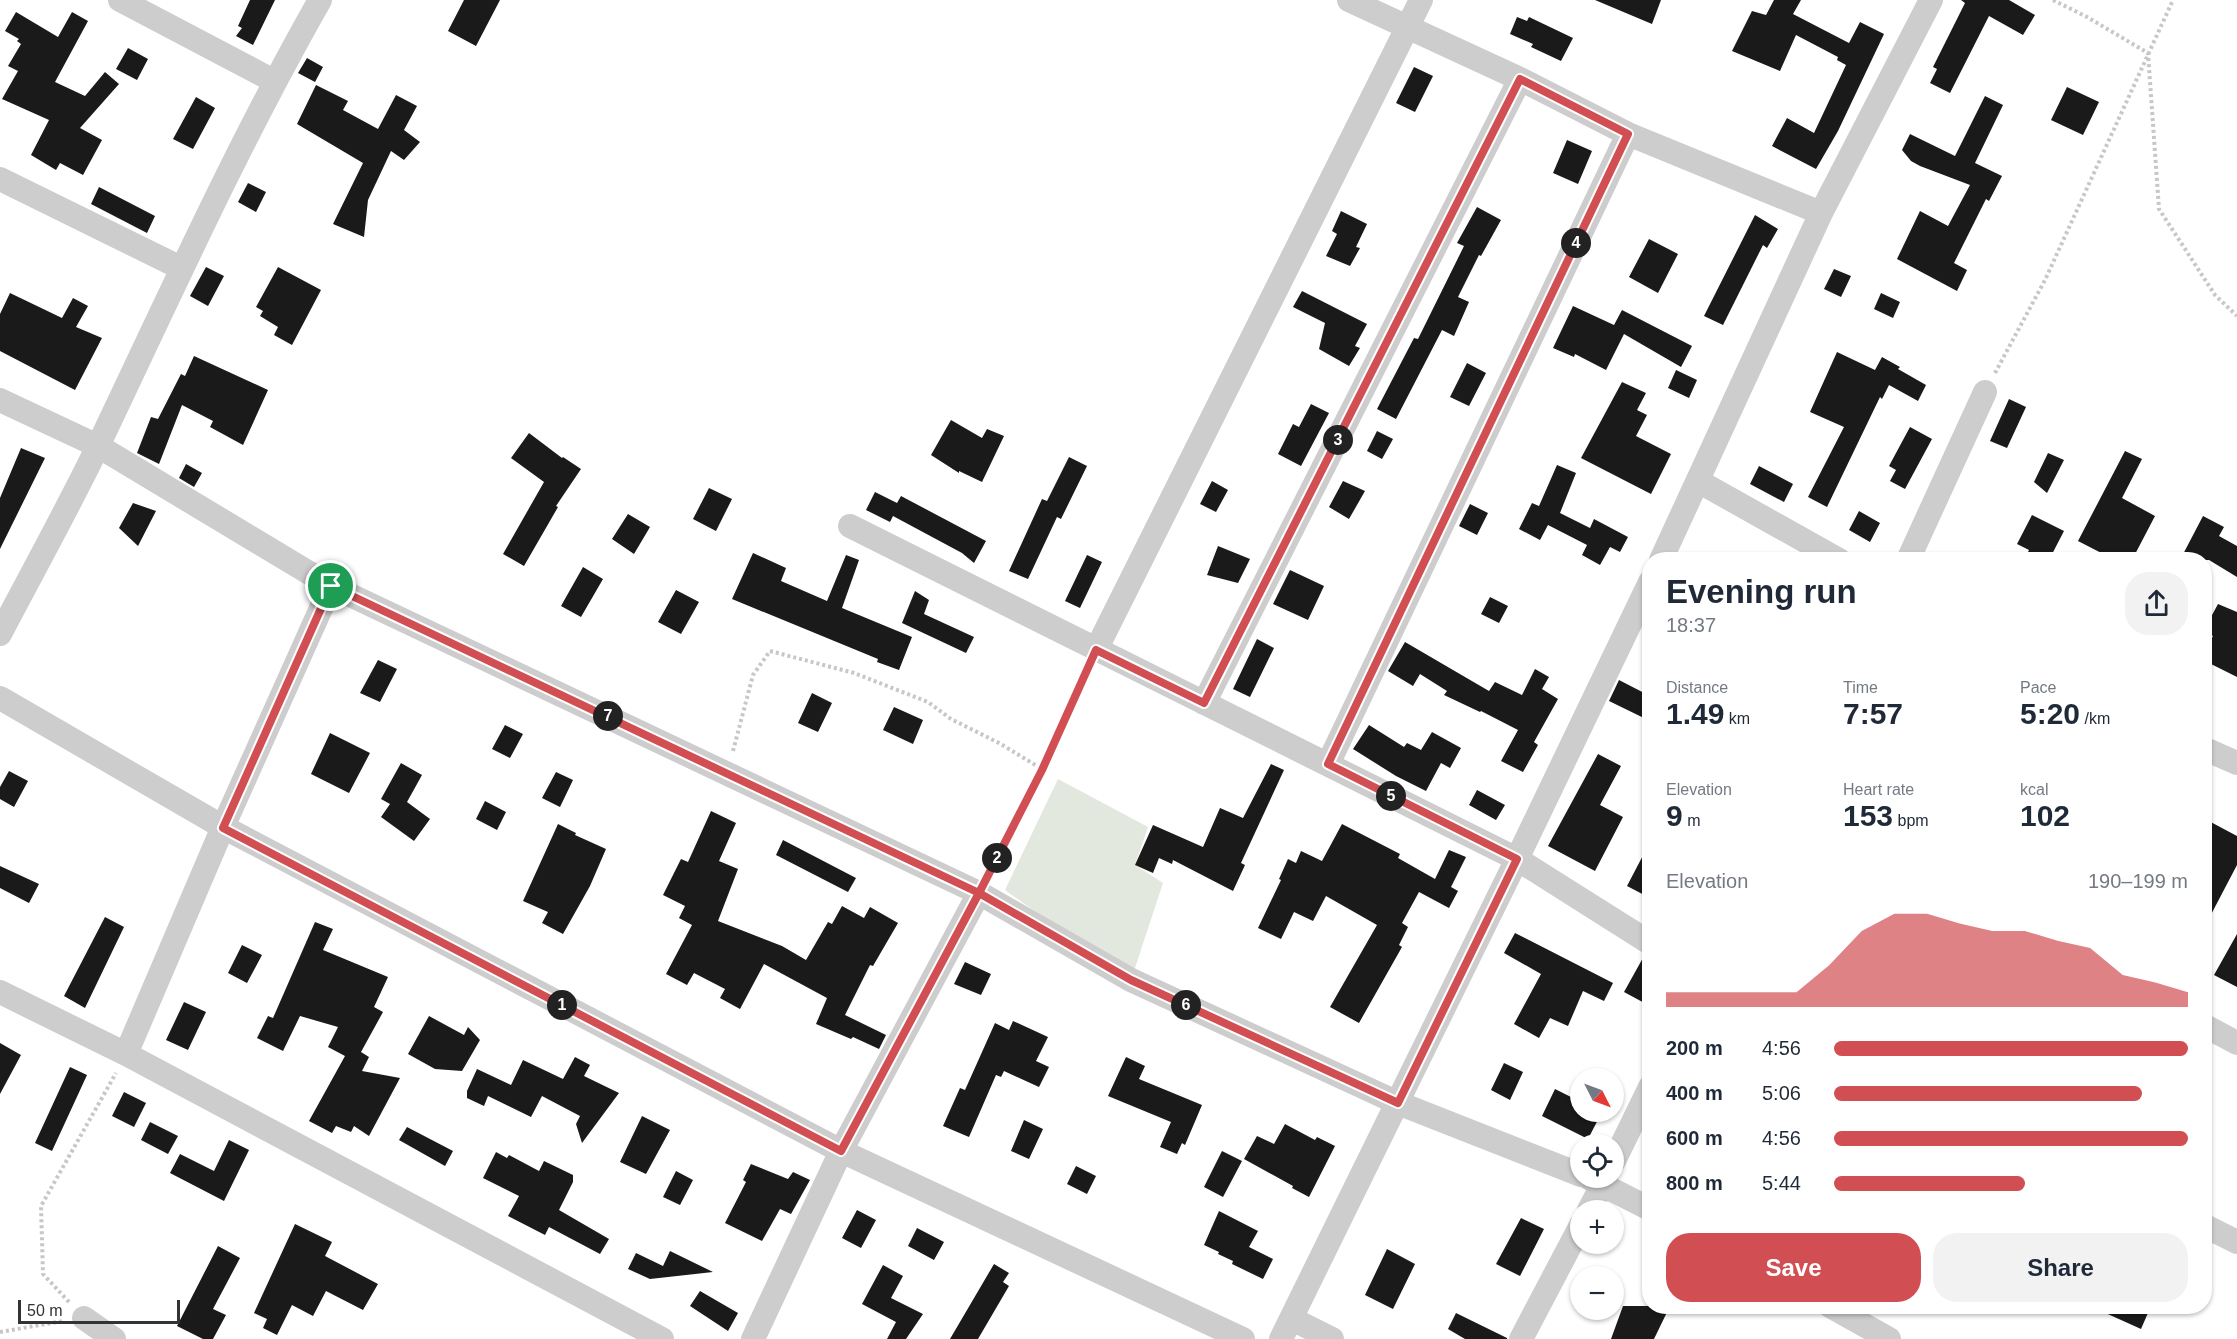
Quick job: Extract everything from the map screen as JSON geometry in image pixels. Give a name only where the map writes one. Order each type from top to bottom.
[{"type":"street","points":[[120,0],[274,81]]},
{"type":"street","points":[[0,634],[98,446],[181,268],[274,81],[320,0]]},
{"type":"street","points":[[1349,0],[1520,79],[1628,134],[1821,213]]},
{"type":"street","points":[[1096,650],[1421,0]]},
{"type":"street","points":[[1664,552],[1821,213],[1931,0]]},
{"type":"street","points":[[1204,703],[1520,79]]},
{"type":"street","points":[[1328,764],[1628,134]]},
{"type":"street","points":[[0,179],[181,268]]},
{"type":"street","points":[[1912,552],[1985,392]]},
{"type":"street","points":[[0,400],[98,446],[331,586],[728,772],[979,893],[1131,980],[1398,1103],[1570,1168]]},
{"type":"street","points":[[1698,481],[1825,552]]},
{"type":"street","points":[[850,526],[1517,859],[1642,938]]},
{"type":"street","points":[[126,1054],[223,828],[331,586]]},
{"type":"street","points":[[1332,1339],[1287,1329],[1642,599]]},
{"type":"street","points":[[0,698],[223,828],[841,1151],[1243,1339]]},
{"type":"street","points":[[2212,752],[2237,763]]},
{"type":"street","points":[[753,1339],[841,1151],[979,893]]},
{"type":"street","points":[[0,992],[126,1054],[662,1339]]},
{"type":"street","points":[[2212,1030],[2237,1043]]},
{"type":"street","points":[[1624,1140],[1642,1103]]},
{"type":"street","points":[[1613,1188],[1642,1204]]},
{"type":"street","points":[[2212,1230],[2237,1242]]},
{"type":"street","points":[[1521,1339],[1570,1246]]},
{"type":"street","points":[[1844,1314],[1889,1339]]},
{"type":"street","points":[[84,1318],[114,1339]]},
{"type":"path","points":[[2053,0],[2148,53]]},
{"type":"path","points":[[1985,392],[2045,280],[2172,0]]},
{"type":"path","points":[[2148,53],[2159,209],[2215,295],[2237,316]]},
{"type":"path","points":[[979,893],[1042,770],[1096,650]]},
{"type":"path","points":[[728,772],[753,675],[770,651],[854,673],[928,702],[951,719],[999,743],[1042,770]]},
{"type":"path","points":[[84,1318],[43,1274],[41,1206],[126,1054]]},
{"type":"path","points":[[0,1332],[84,1318]]},
{"type":"shaded area","points":[[1058,779],[1148,827],[1135,865],[1163,883],[1131,980],[1005,890]]},
{"type":"building","points":[[250,0],[275,0],[253,45],[236,36],[242,28],[238,26]]},
{"type":"building","points":[[464,0],[500,0],[476,46],[448,31]]},
{"type":"building","points":[[1595,0],[1661,0],[1652,24]]},
{"type":"building","points":[[1774,0],[1801,0],[1793,14],[1849,43],[1860,22],[1884,34],[1838,131],[1816,169],[1772,146],[1787,118],[1814,133],[1846,65],[1837,60],[1838,57],[1796,35],[1780,71],[1732,51],[1752,11],[1766,15]]},
{"type":"building","points":[[1961,0],[2009,0],[2035,15],[2023,35],[1989,16],[1950,93],[1930,83],[1937,69],[1933,67],[1965,3]]},
{"type":"building","points":[[16,12],[58,37],[72,12],[88,21],[55,82],[85,96],[105,72],[119,84],[80,128],[102,140],[83,175],[60,163],[56,170],[31,155],[49,120],[2,99],[18,71],[8,66],[21,44],[17,41],[19,39],[5,31]]},
{"type":"building","points":[[1517,17],[1527,21],[1529,17],[1573,38],[1561,61],[1531,47],[1533,44],[1510,34]]},
{"type":"building","points":[[128,48],[148,59],[137,80],[116,69]]},
{"type":"building","points":[[307,58],[323,67],[315,82],[298,73]]},
{"type":"building","points":[[1414,67],[1433,76],[1415,112],[1396,103]]},
{"type":"building","points":[[316,85],[348,101],[343,110],[378,129],[396,95],[417,106],[404,130],[420,142],[404,160],[391,151],[368,200],[364,237],[333,224],[363,163],[297,124]]},
{"type":"building","points":[[2067,87],[2099,102],[2083,135],[2051,120]]},
{"type":"building","points":[[1985,96],[2003,105],[1975,163],[2002,176],[1989,201],[1986,199],[1954,263],[1967,270],[1957,291],[1897,259],[1920,211],[1948,226],[1970,185],[1920,166],[1911,161],[1902,150],[1910,134],[1955,156]]},
{"type":"building","points":[[196,97],[215,108],[193,149],[173,139]]},
{"type":"building","points":[[1567,140],[1592,151],[1578,184],[1553,173]]},
{"type":"building","points":[[248,183],[266,192],[256,212],[238,202]]},
{"type":"building","points":[[99,187],[155,216],[147,233],[91,204]]},
{"type":"building","points":[[1477,207],[1501,220],[1481,256],[1479,255],[1458,297],[1469,302],[1454,336],[1442,330],[1396,419],[1377,409],[1414,338],[1418,339],[1464,246],[1457,243]]},
{"type":"building","points":[[1341,211],[1367,224],[1356,247],[1360,248],[1350,266],[1326,256],[1337,234],[1332,231]]},
{"type":"building","points":[[1755,215],[1778,229],[1767,248],[1763,245],[1723,325],[1704,316]]},
{"type":"building","points":[[1649,239],[1678,254],[1658,293],[1629,277]]},
{"type":"building","points":[[206,267],[224,276],[208,306],[190,296]]},
{"type":"building","points":[[278,267],[321,290],[292,345],[274,335],[278,327],[260,316],[263,311],[256,307]]},
{"type":"building","points":[[1834,269],[1851,276],[1841,297],[1824,289]]},
{"type":"building","points":[[1302,291],[1367,324],[1355,346],[1360,348],[1349,366],[1319,349],[1325,323],[1293,307]]},
{"type":"building","points":[[10,293],[62,318],[73,298],[88,306],[76,327],[102,338],[75,390],[0,351],[0,314]]},
{"type":"building","points":[[1881,293],[1900,302],[1893,318],[1874,309]]},
{"type":"building","points":[[1573,306],[1614,325],[1622,310],[1692,346],[1681,367],[1624,334],[1606,370],[1575,354],[1574,357],[1553,348]]},
{"type":"building","points":[[1837,352],[1875,370],[1882,357],[1926,385],[1918,401],[1889,385],[1882,399],[1880,397],[1827,507],[1808,497],[1844,427],[1810,412]]},
{"type":"building","points":[[194,356],[268,390],[243,445],[210,427],[213,421],[182,405],[159,464],[137,453],[151,417],[158,419],[181,374],[185,376]]},
{"type":"building","points":[[1467,363],[1486,373],[1469,406],[1450,397]]},
{"type":"building","points":[[1676,370],[1697,380],[1689,398],[1668,388]]},
{"type":"building","points":[[1622,382],[1646,393],[1637,410],[1647,415],[1636,436],[1671,454],[1651,494],[1581,458]]},
{"type":"building","points":[[2009,399],[2026,407],[2007,448],[1990,441]]},
{"type":"building","points":[[1311,404],[1329,413],[1301,466],[1278,454],[1293,424],[1299,427]]},
{"type":"building","points":[[951,420],[982,438],[987,429],[1004,436],[982,482],[959,471],[959,473],[931,455]]},
{"type":"building","points":[[1910,427],[1932,439],[1905,489],[1890,481],[1896,470],[1889,466]]},
{"type":"building","points":[[1377,431],[1393,439],[1382,459],[1367,451]]},
{"type":"building","points":[[529,433],[581,469],[556,506],[558,507],[524,566],[503,554],[544,482],[511,458]]},
{"type":"building","points":[[21,448],[45,458],[0,549],[0,498]]},
{"type":"building","points":[[2125,451],[2142,459],[2122,498],[2155,516],[2136,552],[2099,552],[2078,541]]},
{"type":"building","points":[[2048,453],[2064,460],[2047,493],[2034,482]]},
{"type":"building","points":[[1069,457],[1087,466],[1061,519],[1057,517],[1028,579],[1009,571],[1042,499],[1047,501]]},
{"type":"building","points":[[186,464],[202,473],[194,487],[179,478]]},
{"type":"building","points":[[1557,465],[1576,473],[1560,513],[1590,528],[1594,519],[1628,537],[1620,552],[1610,547],[1600,565],[1582,555],[1587,545],[1548,525],[1540,540],[1519,529],[1532,503],[1539,506]]},
{"type":"building","points":[[1759,466],[1793,484],[1784,502],[1750,484]]},
{"type":"building","points":[[1212,481],[1228,490],[1216,512],[1200,504]]},
{"type":"building","points":[[1343,481],[1365,491],[1349,519],[1329,507]]},
{"type":"building","points":[[709,488],[732,499],[716,531],[693,519]]},
{"type":"building","points":[[875,492],[897,503],[901,496],[986,541],[974,563],[962,553],[893,516],[890,522],[866,510]]},
{"type":"building","points":[[133,503],[156,511],[138,546],[119,528]]},
{"type":"building","points":[[1470,504],[1488,513],[1477,535],[1459,526]]},
{"type":"building","points":[[1859,511],[1880,523],[1870,542],[1849,530]]},
{"type":"building","points":[[628,514],[650,527],[634,554],[612,539]]},
{"type":"building","points":[[2032,515],[2064,531],[2053,552],[2028,552],[2029,550],[2017,544]]},
{"type":"building","points":[[2203,516],[2224,527],[2219,536],[2237,546],[2237,577],[2212,562],[2212,552],[2184,552]]},
{"type":"building","points":[[1218,546],[1250,559],[1238,583],[1207,575]]},
{"type":"building","points":[[753,553],[786,568],[781,581],[827,601],[846,555],[859,560],[842,608],[912,637],[899,670],[877,662],[878,659],[732,599]]},
{"type":"building","points":[[1087,555],[1102,562],[1080,608],[1065,601]]},
{"type":"building","points":[[583,567],[603,579],[581,617],[561,606]]},
{"type":"building","points":[[1290,570],[1324,586],[1308,620],[1273,604]]},
{"type":"building","points":[[676,590],[699,602],[681,634],[658,622]]},
{"type":"building","points":[[915,591],[929,600],[924,614],[974,637],[966,653],[902,623]]},
{"type":"building","points":[[1490,597],[1508,606],[1499,623],[1481,614]]},
{"type":"building","points":[[2218,604],[2237,612],[2237,677],[2212,664],[2212,615]]},
{"type":"building","points":[[1257,639],[1274,648],[1250,697],[1233,689]]},
{"type":"building","points":[[1405,642],[1489,691],[1495,682],[1522,695],[1535,669],[1549,677],[1542,689],[1558,699],[1534,742],[1538,745],[1523,772],[1501,761],[1518,730],[1444,695],[1447,691],[1420,674],[1413,686],[1388,671]]},
{"type":"building","points":[[378,660],[397,669],[380,702],[360,693]]},
{"type":"building","points":[[1619,680],[1642,692],[1642,717],[1609,701]]},
{"type":"building","points":[[812,693],[832,703],[818,732],[798,723]]},
{"type":"building","points":[[894,707],[923,720],[913,744],[883,730]]},
{"type":"building","points":[[505,725],[523,734],[510,758],[492,749]]},
{"type":"building","points":[[1369,725],[1404,747],[1407,743],[1421,750],[1432,732],[1461,748],[1450,768],[1441,763],[1426,791],[1396,776],[1353,749]]},
{"type":"building","points":[[330,733],[370,753],[349,793],[311,774]]},
{"type":"building","points":[[1598,754],[1621,766],[1600,805],[1623,817],[1595,871],[1548,846]]},
{"type":"building","points":[[401,763],[422,775],[407,802],[430,819],[414,841],[381,817],[390,804],[381,799]]},
{"type":"building","points":[[1271,764],[1284,770],[1241,863],[1245,865],[1233,891],[1173,860],[1172,864],[1159,858],[1153,873],[1135,865],[1153,825],[1203,847],[1220,808],[1243,818]]},
{"type":"building","points":[[9,771],[28,781],[14,807],[0,799],[0,787]]},
{"type":"building","points":[[556,772],[573,780],[560,807],[542,798]]},
{"type":"building","points":[[1477,790],[1505,805],[1496,820],[1469,805]]},
{"type":"building","points":[[485,801],[506,812],[497,830],[476,819]]},
{"type":"building","points":[[711,811],[736,823],[719,861],[738,869],[718,921],[782,946],[806,960],[828,922],[832,924],[842,906],[864,918],[870,907],[898,923],[873,966],[870,965],[845,1015],[886,1035],[879,1049],[816,1024],[827,998],[764,964],[740,1009],[720,998],[725,989],[694,973],[687,985],[666,974],[692,925],[679,918],[685,906],[663,895],[681,859],[688,862]]},
{"type":"building","points":[[2212,823],[2237,836],[2237,865],[2212,913]]},
{"type":"building","points":[[558,824],[576,833],[575,835],[606,849],[590,886],[563,934],[542,923],[548,912],[523,901]]},
{"type":"building","points":[[1342,824],[1400,854],[1398,858],[1435,879],[1449,850],[1466,857],[1451,887],[1458,891],[1449,908],[1419,892],[1402,923],[1408,927],[1399,945],[1402,947],[1359,1023],[1330,1007],[1377,925],[1326,896],[1313,921],[1294,912],[1281,939],[1258,928],[1281,880],[1279,879],[1288,859],[1296,863],[1301,851],[1322,861]]},
{"type":"building","points":[[783,840],[856,878],[848,892],[776,855]]},
{"type":"building","points":[[1642,857],[1642,894],[1627,886]]},
{"type":"building","points":[[0,866],[39,884],[29,903],[0,888]]},
{"type":"building","points":[[105,917],[124,927],[85,1008],[64,996]]},
{"type":"building","points":[[315,922],[333,929],[323,950],[388,977],[374,1007],[383,1012],[361,1052],[369,1057],[362,1071],[400,1078],[369,1136],[354,1126],[351,1132],[336,1126],[332,1133],[309,1121],[345,1056],[328,1047],[338,1027],[300,1016],[283,1051],[257,1038],[268,1016],[273,1018]]},
{"type":"building","points":[[1515,933],[1613,983],[1604,1001],[1583,991],[1568,1026],[1550,1018],[1539,1038],[1514,1024],[1541,974],[1504,953]]},
{"type":"building","points":[[2237,934],[2237,987],[2214,975]]},
{"type":"building","points":[[242,945],[262,955],[247,983],[228,973]]},
{"type":"building","points":[[1642,960],[1642,1002],[1624,992]]},
{"type":"building","points":[[965,962],[991,974],[981,995],[954,984]]},
{"type":"building","points":[[184,1002],[206,1012],[188,1050],[166,1040]]},
{"type":"building","points":[[429,1016],[464,1035],[468,1027],[480,1040],[462,1071],[435,1069],[408,1054]]},
{"type":"building","points":[[1013,1021],[1048,1037],[1036,1061],[1049,1067],[1039,1087],[1004,1071],[1001,1077],[996,1075],[969,1137],[943,1126],[960,1088],[965,1090],[995,1023],[1009,1030]]},
{"type":"building","points":[[0,1043],[21,1055],[0,1094]]},
{"type":"building","points":[[575,1057],[590,1065],[584,1076],[619,1093],[582,1143],[576,1124],[580,1116],[542,1096],[531,1117],[488,1096],[484,1106],[467,1098],[467,1091],[477,1069],[511,1085],[523,1060],[563,1079]]},
{"type":"building","points":[[1126,1057],[1145,1066],[1139,1079],[1202,1105],[1185,1145],[1182,1143],[1177,1154],[1160,1147],[1171,1122],[1108,1096]]},
{"type":"building","points":[[1504,1063],[1523,1072],[1510,1100],[1491,1090]]},
{"type":"building","points":[[70,1067],[87,1075],[52,1151],[35,1143]]},
{"type":"building","points":[[1555,1089],[1570,1096],[1570,1122],[1597,1122],[1591,1134],[1578,1134],[1542,1116]]},
{"type":"building","points":[[124,1092],[146,1103],[134,1127],[112,1116]]},
{"type":"building","points":[[642,1116],[670,1130],[646,1174],[620,1162]]},
{"type":"building","points":[[1024,1120],[1043,1129],[1029,1159],[1011,1151]]},
{"type":"building","points":[[150,1122],[178,1136],[168,1154],[141,1140]]},
{"type":"building","points":[[1285,1124],[1315,1140],[1317,1137],[1335,1146],[1309,1197],[1244,1159],[1257,1136],[1274,1144]]},
{"type":"building","points":[[407,1127],[453,1151],[445,1166],[399,1140]]},
{"type":"building","points":[[229,1140],[249,1150],[224,1201],[170,1173],[180,1154],[214,1171]]},
{"type":"building","points":[[1222,1151],[1242,1161],[1223,1197],[1204,1187]]},
{"type":"building","points":[[496,1152],[507,1158],[509,1155],[539,1171],[544,1161],[573,1175],[573,1182],[559,1210],[609,1239],[600,1254],[549,1227],[545,1235],[508,1216],[519,1196],[483,1178]]},
{"type":"building","points":[[751,1164],[788,1179],[793,1172],[810,1180],[791,1214],[780,1209],[762,1241],[725,1223],[746,1182],[743,1180]]},
{"type":"building","points":[[1076,1166],[1096,1176],[1087,1194],[1067,1184]]},
{"type":"building","points":[[676,1171],[693,1180],[680,1205],[663,1197]]},
{"type":"building","points":[[857,1210],[876,1220],[861,1248],[842,1238]]},
{"type":"building","points":[[1219,1211],[1258,1231],[1249,1247],[1273,1259],[1263,1279],[1232,1264],[1233,1261],[1204,1245]]},
{"type":"building","points":[[1521,1218],[1544,1229],[1520,1276],[1496,1264]]},
{"type":"building","points":[[295,1224],[332,1242],[325,1256],[378,1284],[363,1310],[326,1291],[313,1316],[292,1305],[277,1335],[263,1328],[267,1319],[254,1313]]},
{"type":"building","points":[[917,1228],[944,1242],[934,1260],[908,1246]]},
{"type":"building","points":[[218,1246],[240,1258],[213,1309],[226,1315],[213,1339],[203,1339],[177,1326]]},
{"type":"building","points":[[1387,1249],[1415,1264],[1393,1309],[1365,1295]]},
{"type":"building","points":[[670,1251],[713,1272],[650,1279],[628,1269],[636,1253],[663,1266]]},
{"type":"building","points":[[994,1264],[1009,1273],[1003,1282],[1009,1286],[978,1339],[950,1339]]},
{"type":"building","points":[[883,1265],[903,1276],[891,1298],[923,1314],[906,1339],[887,1339],[896,1322],[862,1304]]},
{"type":"building","points":[[700,1291],[738,1313],[728,1331],[690,1306]]},
{"type":"building","points":[[1624,1306],[1642,1306],[1642,1314],[1666,1314],[1654,1339],[1611,1339],[1618,1320],[1624,1320]]},
{"type":"building","points":[[1456,1313],[1507,1339],[1465,1339],[1448,1329]]},
{"type":"building","points":[[2108,1314],[2148,1314],[2141,1329]]},
{"type":"route","points":[[331,586],[223,828],[841,1151],[979,893],[1042,770],[1096,650],[1204,703],[1520,79],[1628,134],[1328,764],[1517,859],[1398,1103],[1131,980],[979,893],[728,772],[331,586]]}]
